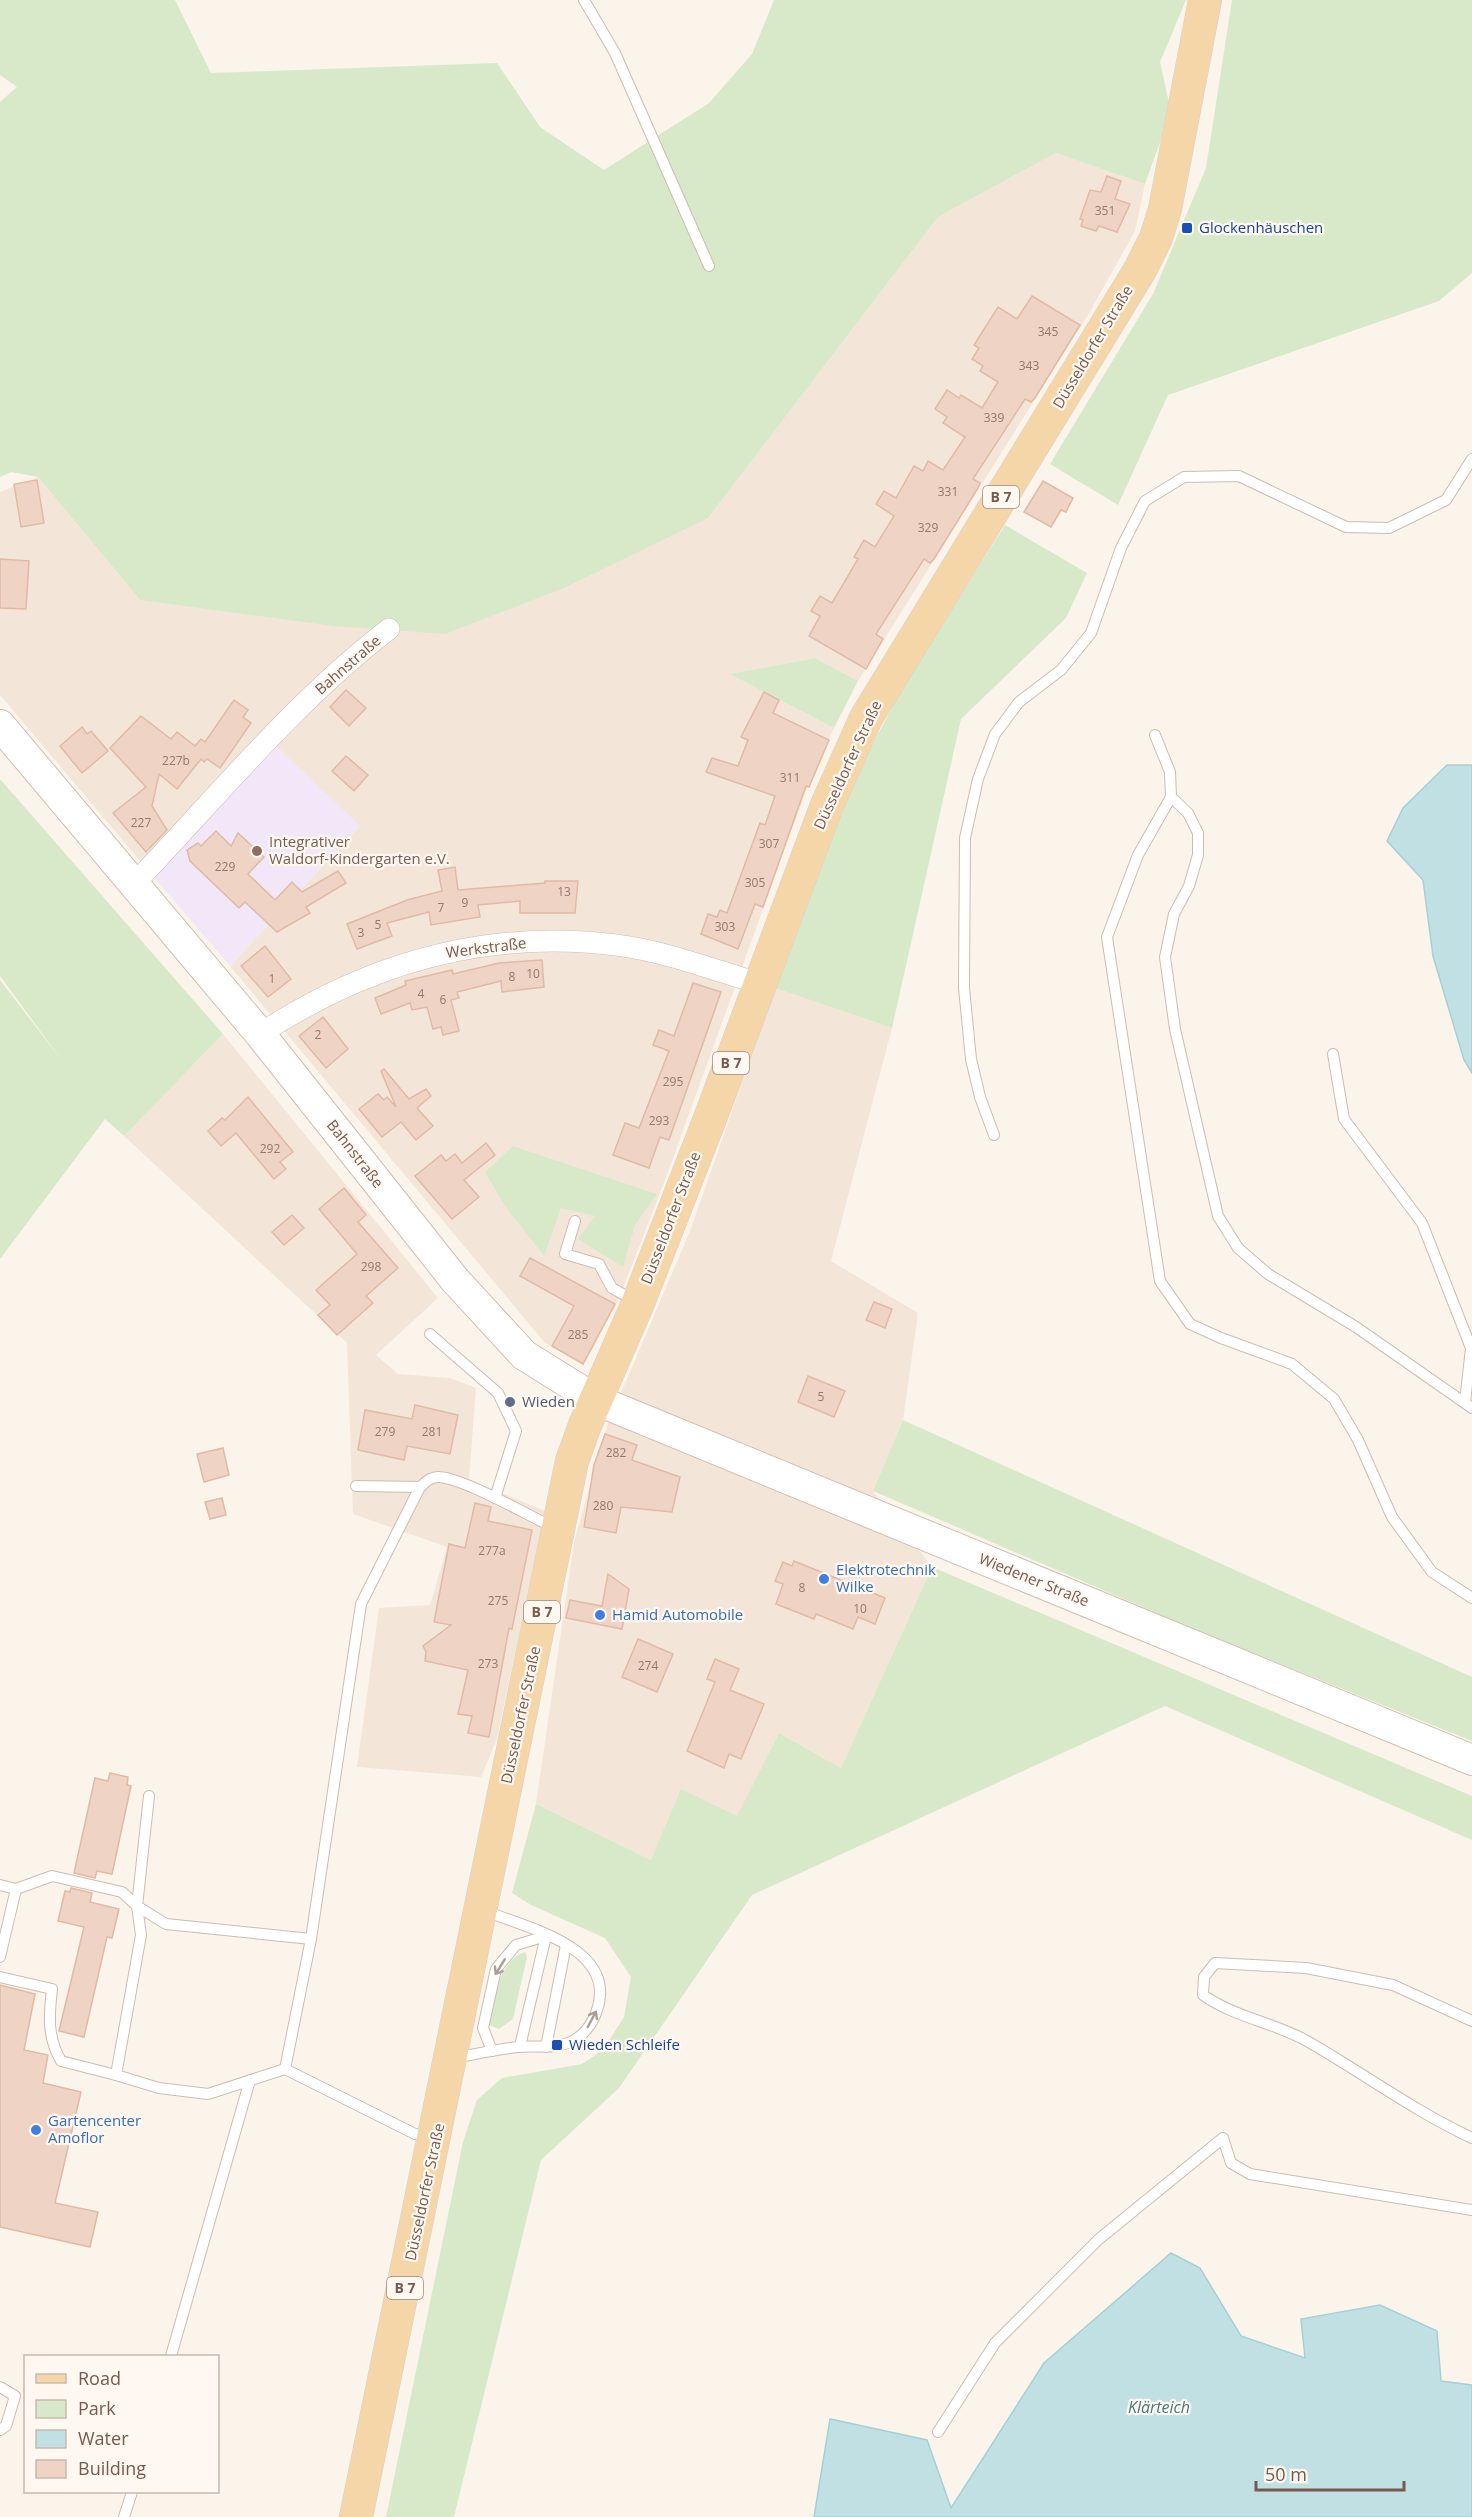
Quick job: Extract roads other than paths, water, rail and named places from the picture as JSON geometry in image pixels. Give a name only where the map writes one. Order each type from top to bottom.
[{"type":"main road","name":"Düsseldorfer Straße","points":[[356,2517],[436,2138],[572,1461],[638,1303],[761,984],[827,805],[866,718],[1140,270],[1156,238],[1165,209],[1205,0]]},
{"type":"main road","name":"Bahnstraße","points":[[0,725],[260,1034],[470,1297],[524,1355],[596,1400]]},
{"type":"main road","name":"Wiedener Straße","points":[[596,1400],[1472,1760]]},
{"type":"street","name":"Bahnstraße","points":[[134,884],[315,693],[350,659],[390,629]]},
{"type":"street","name":"Werkstraße","points":[[260,1034],[298,1009],[369,974],[437,955],[500,943],[570,941],[618,945],[669,956],[761,984]]},
{"type":"lane","points":[[584,0],[615,53],[709,266]]},
{"type":"lane","points":[[994,1135],[980,1097],[971,1059],[964,988],[965,838],[978,779],[995,734],[1019,702],[1061,670],[1091,633],[1121,548],[1145,501],[1184,477],[1239,476],[1346,527],[1389,528],[1446,500],[1472,459]]},
{"type":"lane","points":[[1155,735],[1170,772],[1171,797],[1138,855],[1107,938],[1160,1281],[1190,1324],[1292,1364],[1334,1399],[1358,1440],[1392,1516],[1432,1572],[1472,1598]]},
{"type":"lane","points":[[1171,797],[1188,813],[1198,833],[1198,855],[1190,886],[1174,914],[1165,957],[1175,1029],[1218,1216],[1238,1248],[1268,1274],[1356,1328],[1469,1405]]},
{"type":"lane","points":[[1333,1054],[1344,1119],[1422,1223],[1471,1348],[1469,1405]]},
{"type":"lane","points":[[575,1221],[565,1254],[599,1264],[612,1288],[638,1303]]},
{"type":"lane","points":[[430,1334],[498,1393],[516,1431],[495,1498]]},
{"type":"lane","points":[[285,2069],[310,1939],[362,1604],[420,1487],[429,1479],[440,1477],[495,1498],[557,1529]]},
{"type":"lane","points":[[356,1486],[420,1487]]},
{"type":"lane","points":[[116,2075],[141,1935],[137,1906],[149,1796]]},
{"type":"lane","points":[[0,1885],[16,1888],[52,1876],[123,1892],[137,1906],[166,1924],[310,1939]]},
{"type":"lane","points":[[0,1958],[16,1888]]},
{"type":"lane","points":[[452,2058],[520,2046],[546,2047],[567,2044],[581,2036],[594,2020],[600,2001],[600,1983],[593,1966],[580,1952],[481,1910]]},
{"type":"lane","points":[[520,2046],[546,1936]]},
{"type":"lane","points":[[492,2051],[483,2028],[496,1969],[516,1945],[546,1936]]},
{"type":"lane","points":[[546,2047],[566,1945]]},
{"type":"lane","points":[[1472,2021],[1393,1985],[1306,1968],[1215,1963],[1204,1977],[1203,1995],[1224,2009],[1304,2040],[1432,2120],[1472,2138]]},
{"type":"lane","points":[[0,1977],[52,1989],[48,2022],[53,2048],[61,2061],[159,2088],[208,2094],[285,2069],[416,2134],[436,2138]]},
{"type":"lane","points":[[171,2355],[250,2080]]},
{"type":"lane","points":[[938,2432],[995,2343],[1100,2239],[1223,2138],[1231,2163],[1250,2174],[1472,2210]]},
{"type":"lane","points":[[0,2387],[20,2395],[6,2427],[0,2430]]},
{"type":"lane","points":[[124,2517],[132,2493]]},
{"type":"water","points":[[1447,765],[1472,765],[1472,1073],[1464,1060],[1433,956],[1423,880],[1387,841],[1403,808]]},
{"type":"water","name":"Klärteich","points":[[1171,2253],[1200,2268],[1241,2336],[1305,2358],[1301,2319],[1380,2305],[1437,2331],[1441,2381],[1472,2385],[1472,2517],[814,2517],[830,2419],[927,2440],[951,2508],[1044,2363]]},
{"type":"place","name":"Glockenhäuschen","points":[[1187,228]]},
{"type":"place","name":"Integrativer Waldorf-Kindergarten e.V.","points":[[257,851]]},
{"type":"place","name":"Wieden","points":[[510,1402]]},
{"type":"place","name":"Elektrotechnik Wilke","points":[[824,1579]]},
{"type":"place","name":"Hamid Automobile","points":[[600,1615]]},
{"type":"place","name":"Wieden Schleife","points":[[557,2045]]},
{"type":"place","name":"Gartencenter Amoflor","points":[[36,2130]]}]
